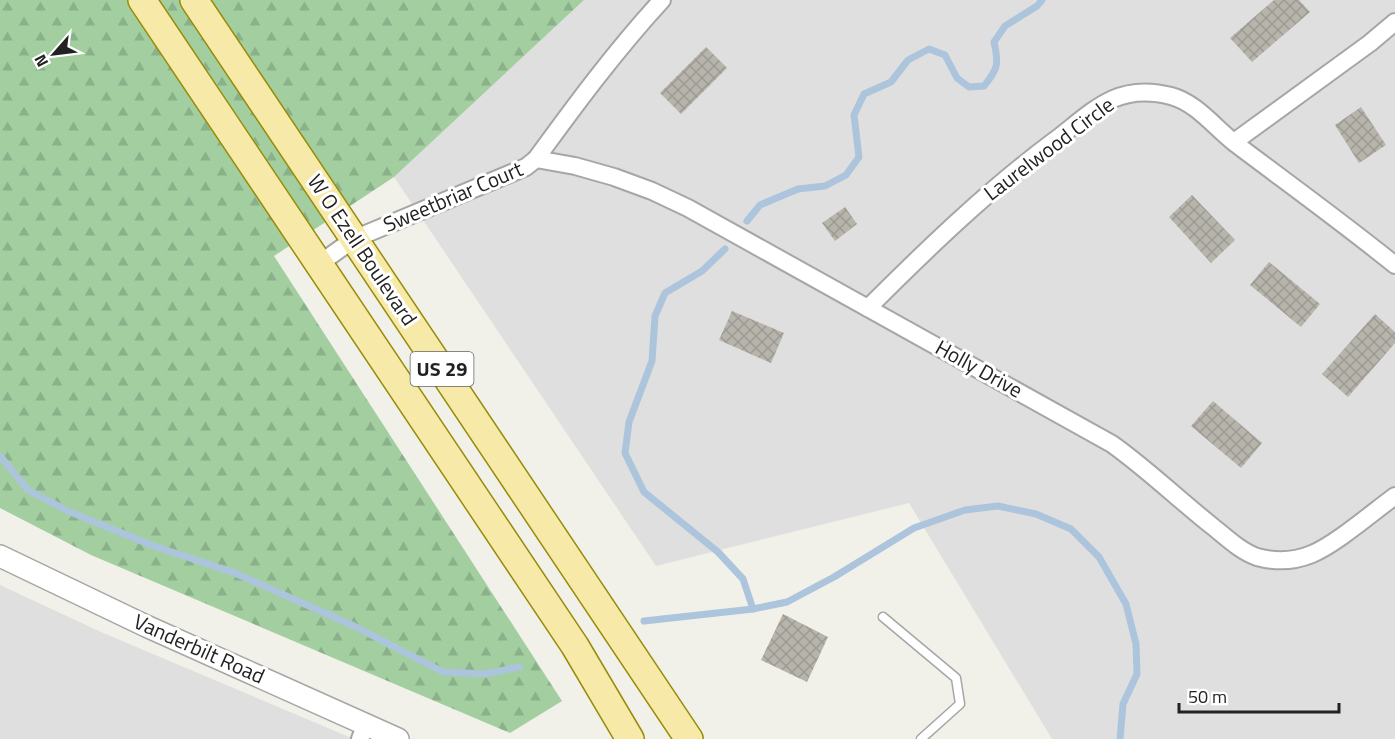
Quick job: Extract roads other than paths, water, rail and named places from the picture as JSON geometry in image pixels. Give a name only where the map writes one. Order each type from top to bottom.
[{"type":"main road","name":"W O Ezell Boulevard","points":[[142,0],[569,637],[630,739]]},
{"type":"main road","name":"W O Ezell Boulevard","points":[[194,0],[689,739]]},
{"type":"street","name":"Sweetbriar Court","points":[[319,264],[354,239],[514,173],[536,159],[589,87],[662,0]]},
{"type":"street","points":[[1234,142],[1371,43],[1395,22]]},
{"type":"street","name":"Laurelwood Circle","points":[[868,308],[922,254],[1037,154],[1097,108],[1114,98],[1134,93],[1154,92],[1173,96],[1191,105],[1234,142],[1395,265]]},
{"type":"street","name":"Holly Drive","points":[[536,159],[595,171],[651,191],[688,208],[1112,444],[1136,461],[1179,500],[1241,549],[1258,557],[1276,560],[1295,559],[1313,554],[1395,496]]},
{"type":"street","name":"Vanderbilt Road","points":[[0,556],[363,731],[399,739]]},
{"type":"lane","points":[[883,617],[956,678],[960,704],[921,739]]},
{"type":"waterway","points":[[747,221],[760,205],[798,189],[825,186],[846,175],[859,157],[854,115],[864,94],[891,82],[908,60],[929,49],[945,55],[957,78],[969,87],[984,86],[996,66],[997,56],[994,42],[1005,26],[1037,6],[1042,0]]},
{"type":"waterway","points":[[725,249],[702,271],[665,293],[655,316],[652,361],[629,422],[625,453],[644,492],[718,552],[743,579],[753,609]]},
{"type":"waterway","points":[[0,456],[28,490],[68,511],[151,545],[235,573],[354,626],[443,672],[485,674],[519,667]]},
{"type":"waterway","points":[[644,621],[753,609],[787,602],[834,577],[914,528],[965,510],[998,506],[1036,514],[1071,529],[1099,557],[1126,604],[1136,644],[1137,674],[1123,704],[1120,739]]}]
